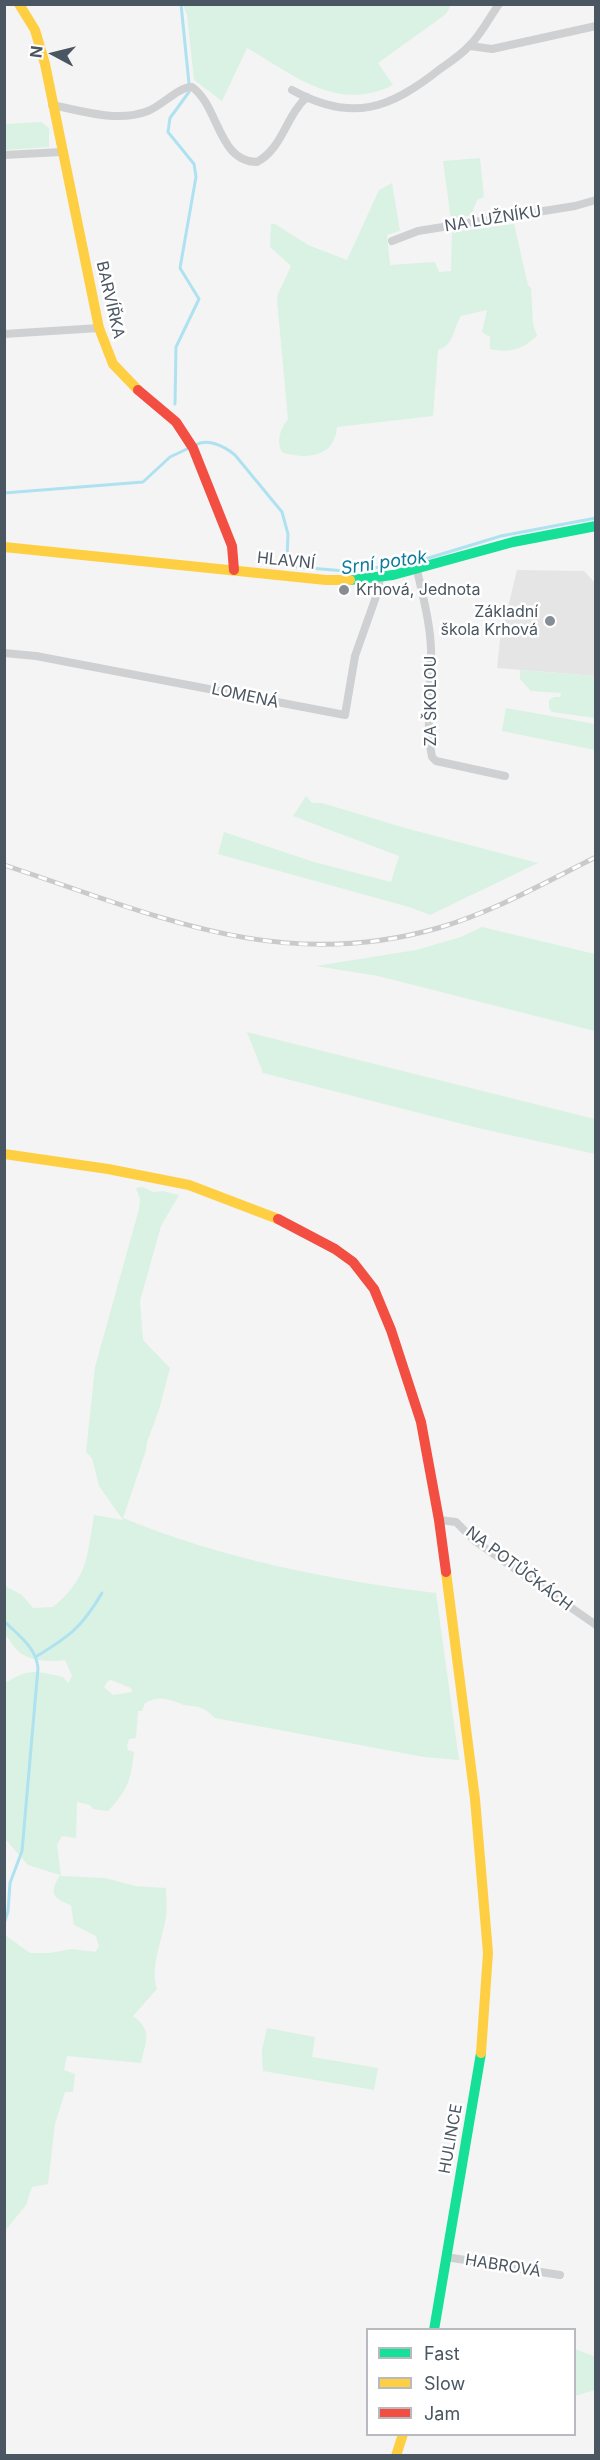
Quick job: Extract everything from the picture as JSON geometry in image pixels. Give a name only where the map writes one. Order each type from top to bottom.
[{"type":"main road","name":"BARVÍŘKA","points":[[19,4],[35,30],[45,64],[61,152],[99,328],[113,364],[133,386],[176,422],[191,445],[232,546],[234,570]]},
{"type":"main road","name":"HLAVNÍ","points":[[4,546],[338,580],[380,578],[512,543],[596,526]]},
{"type":"main road","name":"HULINCE","points":[[4,1154],[108,1169],[189,1185],[283,1221],[344,1255],[360,1270],[374,1289],[398,1349],[421,1422],[439,1520],[476,1799],[488,1953],[483,2038],[434,2328]]},
{"type":"main road","points":[[396,2456],[402,2436]]},
{"type":"street","points":[[292,90],[307,98],[358,110],[384,104],[425,82],[470,46],[499,4]]},
{"type":"street","points":[[470,46],[492,49],[596,26]]},
{"type":"street","points":[[52,105],[110,116],[132,114],[148,111],[166,102],[183,88],[192,87],[201,95],[233,153],[246,161],[258,162],[276,145],[296,109],[307,98]]},
{"type":"street","points":[[4,155],[61,152]]},
{"type":"street","name":"NA LUŽNÍKU","points":[[392,241],[418,231],[564,208],[596,200]]},
{"type":"street","points":[[4,334],[99,328]]},
{"type":"street","name":"ZA ŠKOLOU","points":[[417,570],[429,623],[431,650],[428,713],[432,757],[436,761],[505,776]]},
{"type":"street","name":"LOMENÁ","points":[[4,653],[36,656],[345,716],[357,647],[378,591],[380,578]]},
{"type":"street","name":"NA POTŮČKÁCH","points":[[439,1520],[456,1522],[476,1541],[596,1625]]},
{"type":"street","name":"HABROVÁ","points":[[446,2257],[560,2275]]},
{"type":"shaded area","name":"Základní škola Krhová","points":[[517,570],[584,571],[595,583],[595,676],[497,668],[500,640]]},
{"type":"green space","points":[[183,5],[451,5],[446,14],[378,63],[393,85],[373,93],[353,95],[335,93],[299,79],[247,48],[222,101],[194,80],[187,15]]},
{"type":"green space","points":[[41,122],[49,128],[49,147],[5,150],[5,124]]},
{"type":"green space","points":[[480,158],[484,197],[477,200],[471,215],[451,220],[443,161]]},
{"type":"green space","points":[[392,183],[400,231],[387,235],[390,265],[435,262],[439,272],[451,271],[452,232],[514,224],[528,285],[531,288],[533,324],[537,336],[515,349],[503,351],[490,349],[490,337],[482,332],[487,310],[461,316],[451,340],[444,348],[438,350],[433,416],[337,427],[331,445],[318,454],[302,456],[283,453],[279,444],[280,435],[288,419],[277,300],[291,266],[270,247],[271,224],[275,224],[308,245],[347,260],[379,190]]},
{"type":"green space","points":[[520,670],[595,676],[595,718],[552,712],[549,708],[549,700],[560,697],[561,693],[531,691],[520,679]]},
{"type":"green space","points":[[506,708],[595,724],[595,750],[502,731]]},
{"type":"green space","points":[[306,796],[312,803],[322,803],[405,828],[538,863],[430,915],[409,907],[218,854],[224,832],[314,862],[391,882],[399,856],[293,816]]},
{"type":"green space","points":[[482,927],[595,954],[595,1031],[378,976],[316,966],[416,950],[461,937]]},
{"type":"green space","points":[[247,1032],[595,1119],[595,1154],[478,1128],[263,1073]]},
{"type":"green space","points":[[143,1187],[153,1192],[163,1191],[179,1195],[161,1226],[140,1301],[143,1340],[170,1368],[159,1410],[123,1518],[199,1545],[277,1566],[356,1582],[436,1593],[459,1760],[424,1757],[215,1718],[201,1708],[166,1699],[154,1699],[145,1703],[142,1711],[138,1711],[136,1738],[129,1739],[127,1745],[128,1750],[134,1752],[130,1777],[120,1797],[108,1811],[93,1809],[90,1805],[77,1802],[76,1838],[62,1836],[57,1845],[61,1876],[105,1878],[135,1886],[166,1888],[166,1918],[155,1964],[157,1989],[133,2016],[146,2032],[141,2063],[67,2056],[64,2070],[75,2074],[73,2092],[65,2092],[55,2124],[48,2184],[32,2187],[26,2205],[5,2231],[5,1935],[30,1953],[50,1953],[72,1949],[95,1952],[99,1947],[96,1936],[74,1925],[71,1905],[54,1894],[54,1886],[60,1875],[28,1865],[5,1839],[5,1683],[33,1672],[63,1677],[68,1683],[72,1676],[65,1660],[46,1661],[27,1657],[17,1650],[5,1635],[5,1586],[22,1595],[33,1608],[53,1607],[65,1596],[80,1576],[87,1555],[94,1515],[123,1520],[99,1486],[92,1458],[86,1452],[95,1367],[139,1209],[140,1199],[136,1188]],"holes":[[[111,1680],[131,1688],[132,1692],[113,1695],[104,1687]]]},
{"type":"green space","points":[[267,2028],[315,2037],[312,2057],[378,2068],[374,2090],[263,2071],[262,2050]]},
{"type":"green space","points":[[576,2349],[596,2357],[595,2390],[576,2396]]},
{"type":"waterway","points":[[181,4],[189,84]]},
{"type":"waterway","points":[[175,404],[176,347],[199,299],[180,268],[196,177],[194,164],[168,132],[170,118],[189,92]]},
{"type":"waterway","name":"Srní potok","points":[[195,445],[205,442],[216,444],[235,455],[282,512],[288,534],[287,559],[297,567],[345,571],[392,566],[422,560],[501,536],[596,518]]},
{"type":"waterway","name":"Srní potok","points":[[4,493],[143,482],[170,457],[189,448]]},
{"type":"waterway","points":[[37,1656],[74,1630],[102,1593]]},
{"type":"waterway","points":[[4,1621],[30,1648],[38,1668],[22,1851],[10,1883],[8,1911],[4,1924]]},
{"type":"railway","points":[[4,865],[165,919],[217,932],[270,941],[324,944],[380,941],[438,928],[498,905],[596,857]]},
{"type":"traffic: fast","points":[[350,580],[393,575],[513,542],[596,526]]},
{"type":"traffic: fast","points":[[434,2328],[481,2053]]},
{"type":"traffic: slow","points":[[19,4],[35,30],[45,64],[99,328],[113,364],[138,390]]},
{"type":"traffic: slow","points":[[4,547],[326,580],[350,580]]},
{"type":"traffic: slow","points":[[4,1154],[108,1169],[189,1185],[278,1219]]},
{"type":"traffic: slow","points":[[446,1572],[475,1799],[488,1953],[481,2053]]},
{"type":"traffic: slow","points":[[396,2456],[402,2436]]},
{"type":"traffic: jam","points":[[138,390],[176,422],[193,448],[232,546],[234,570]]},
{"type":"traffic: jam","points":[[278,1219],[335,1249],[353,1262],[374,1289],[391,1330],[421,1422],[446,1572]]},
{"type":"place","name":"Krhová, Jednota","points":[[344,590]]},
{"type":"place","name":"Základní škola Krhová","points":[[550,621]]}]
